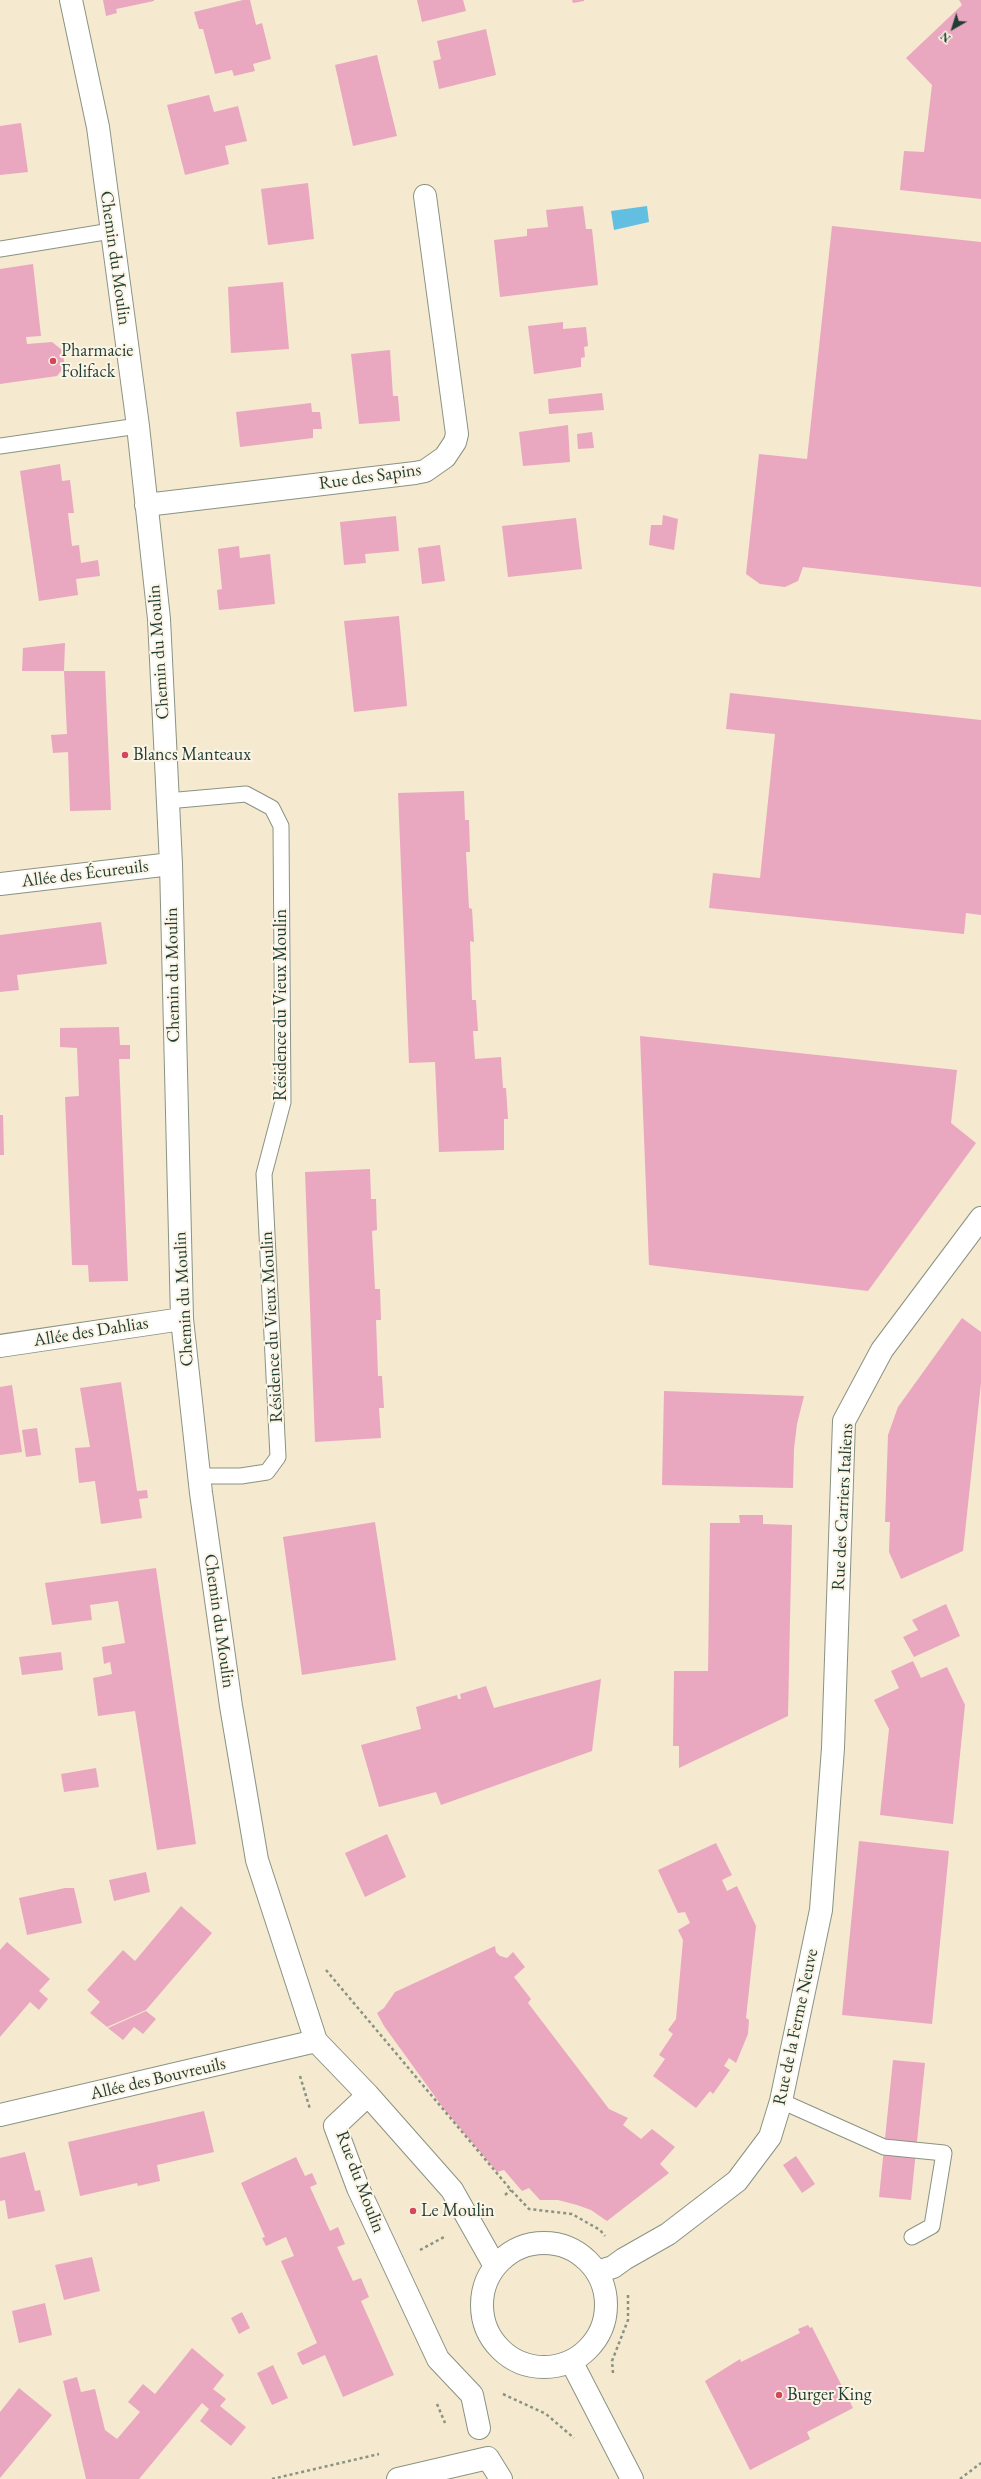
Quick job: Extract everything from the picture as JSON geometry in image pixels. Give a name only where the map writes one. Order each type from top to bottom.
[{"type":"street","name":"Chemin du Moulin","points":[[71,0],[98,128],[138,426],[159,619],[171,864],[182,1319],[199,1476],[231,1706],[256,1852],[284,1948],[316,2041]]},
{"type":"street","name":"Rue des Sapins","points":[[146,505],[415,473],[425,471],[445,457],[455,442],[457,434],[425,196]]},
{"type":"street","name":"Allée des Écureuils","points":[[0,884],[171,864]]},
{"type":"street","name":"Rue des Carriers Italiens","points":[[836,1694],[844,1421],[882,1350],[981,1218]]},
{"type":"street","name":"Allée des Dahlias","points":[[0,1346],[182,1319]]},
{"type":"street","name":"Rue de la Ferme Neuve","points":[[597,2272],[613,2267],[624,2259],[668,2234],[737,2182],[770,2137],[781,2101],[821,1910],[836,1694]]},
{"type":"street","points":[[316,2041],[368,2095],[452,2190],[495,2266]]},
{"type":"street","name":"Allée des Bouvreuils","points":[[0,2116],[316,2041]]},
{"type":"street","name":"Rue du Moulin","points":[[368,2095],[335,2126],[358,2188],[438,2359],[472,2395],[480,2428]]},
{"type":"street","points":[[548,2242],[567,2246],[584,2257],[597,2272],[605,2298],[606,2313],[600,2332],[588,2349],[570,2361],[550,2367],[530,2366],[510,2357],[495,2343],[484,2325],[481,2304],[485,2284],[495,2266],[510,2252],[528,2244],[548,2242]]},
{"type":"street","points":[[570,2361],[632,2479]]},
{"type":"street","points":[[398,2479],[488,2458],[501,2479]]},
{"type":"lane","points":[[0,249],[111,231]]},
{"type":"lane","points":[[0,446],[138,426]]},
{"type":"lane","name":"Résidence du Vieux Moulin","points":[[167,801],[246,794],[272,808],[281,826],[283,1102],[264,1174],[278,1457],[267,1472],[241,1476],[199,1476]]},
{"type":"lane","points":[[781,2101],[884,2147],[944,2153],[932,2226],[912,2237]]},
{"type":"path","points":[[322,1964],[511,2190],[529,2209],[572,2214],[600,2230],[624,2259],[637,2280],[628,2288],[628,2320],[612,2361],[613,2375]]},
{"type":"path","points":[[505,2195],[511,2190]]},
{"type":"path","points":[[418,2251],[445,2236]]},
{"type":"path","points":[[415,2244],[421,2257]]},
{"type":"path","points":[[497,2388],[503,2394],[546,2414],[572,2435],[576,2441]]},
{"type":"path","points":[[960,2479],[981,2463]]},
{"type":"water","points":[[647,206],[649,222],[614,230],[611,211]]},
{"type":"building","points":[[103,0],[154,1],[116,9],[117,13],[106,16]]},
{"type":"building","points":[[243,0],[250,0],[256,25],[262,23],[271,59],[253,64],[255,71],[234,76],[232,70],[215,74],[203,29],[199,29],[194,12]]},
{"type":"building","points":[[417,0],[463,0],[466,11],[422,22]]},
{"type":"building","points":[[572,0],[584,0],[584,1],[573,3]]},
{"type":"building","points":[[959,0],[981,0],[981,199],[900,190],[904,151],[924,152],[932,85],[906,58],[962,5]]},
{"type":"building","points":[[486,29],[496,75],[439,89],[433,61],[441,59],[437,41]]},
{"type":"building","points":[[377,55],[397,136],[353,146],[335,65]]},
{"type":"building","points":[[209,95],[214,112],[238,106],[247,141],[225,146],[229,164],[185,175],[167,105]]},
{"type":"building","points":[[21,123],[28,172],[0,175],[0,126]]},
{"type":"building","points":[[308,183],[314,239],[268,245],[261,189]]},
{"type":"building","points":[[583,206],[586,229],[592,229],[598,285],[500,297],[494,240],[527,236],[527,229],[548,227],[546,210]]},
{"type":"building","points":[[832,226],[981,242],[981,587],[803,567],[798,581],[785,587],[760,584],[746,574],[759,454],[807,459]]},
{"type":"building","points":[[33,264],[41,336],[26,337],[27,344],[52,342],[62,350],[65,366],[57,376],[0,384],[0,269]]},
{"type":"building","points":[[283,282],[289,349],[231,353],[228,287]]},
{"type":"building","points":[[563,322],[563,329],[586,327],[588,346],[584,347],[585,357],[581,358],[581,367],[534,374],[528,326]]},
{"type":"building","points":[[390,350],[393,396],[398,396],[400,421],[359,424],[351,354]]},
{"type":"building","points":[[602,393],[604,410],[549,414],[548,399]]},
{"type":"building","points":[[311,403],[312,412],[320,412],[322,429],[313,429],[313,438],[240,447],[236,412]]},
{"type":"building","points":[[568,425],[570,462],[523,466],[519,432]]},
{"type":"building","points":[[592,432],[594,448],[578,449],[577,434]]},
{"type":"building","points":[[60,464],[62,481],[70,480],[74,513],[68,513],[72,546],[79,545],[81,563],[98,560],[100,576],[76,579],[78,595],[39,601],[20,471]]},
{"type":"building","points":[[663,515],[678,519],[674,550],[649,545],[651,525],[662,525]]},
{"type":"building","points":[[396,516],[399,551],[365,554],[366,563],[344,565],[340,522]]},
{"type":"building","points":[[576,518],[582,569],[508,577],[502,526]]},
{"type":"building","points":[[440,545],[445,581],[422,584],[418,548]]},
{"type":"building","points":[[239,546],[240,558],[270,554],[275,604],[219,610],[217,590],[222,589],[218,549]]},
{"type":"building","points":[[399,616],[407,706],[354,712],[344,621]]},
{"type":"building","points":[[65,643],[64,671],[22,671],[23,648]]},
{"type":"building","points":[[64,671],[105,671],[111,810],[70,811],[68,752],[53,753],[51,735],[67,734]]},
{"type":"building","points":[[730,693],[981,720],[981,915],[966,913],[964,934],[709,908],[713,873],[760,878],[775,734],[726,729]]},
{"type":"building","points":[[464,791],[465,820],[469,820],[470,852],[466,852],[469,908],[472,909],[474,942],[470,941],[472,1000],[476,1000],[478,1031],[473,1031],[475,1059],[501,1057],[503,1088],[506,1088],[508,1119],[504,1119],[504,1150],[439,1152],[435,1062],[409,1063],[398,793]]},
{"type":"building","points":[[101,922],[107,964],[17,975],[19,990],[0,992],[0,935]]},
{"type":"building","points":[[119,1027],[120,1045],[130,1045],[130,1059],[119,1059],[128,1281],[89,1282],[88,1265],[72,1265],[65,1097],[79,1096],[77,1048],[60,1047],[60,1028]]},
{"type":"building","points":[[640,1036],[957,1070],[951,1123],[976,1143],[868,1291],[649,1265]]},
{"type":"building","points":[[0,1115],[3,1115],[4,1155],[0,1155]]},
{"type":"building","points":[[370,1169],[371,1199],[376,1199],[377,1230],[372,1231],[375,1289],[380,1289],[381,1320],[376,1320],[378,1376],[382,1376],[384,1408],[379,1408],[381,1438],[315,1442],[305,1172]]},
{"type":"building","points":[[962,1318],[981,1332],[981,1383],[963,1551],[901,1579],[889,1552],[890,1522],[885,1522],[888,1435],[898,1407]]},
{"type":"building","points":[[121,1382],[137,1491],[147,1490],[148,1498],[139,1499],[142,1518],[101,1524],[95,1481],[79,1483],[75,1448],[90,1447],[80,1388]]},
{"type":"building","points":[[12,1385],[22,1452],[0,1455],[0,1387]]},
{"type":"building","points":[[664,1391],[804,1396],[797,1424],[794,1449],[793,1488],[662,1485]]},
{"type":"building","points":[[37,1428],[41,1455],[26,1457],[22,1430]]},
{"type":"building","points":[[739,1515],[763,1515],[763,1524],[792,1525],[788,1716],[679,1768],[679,1746],[673,1746],[674,1671],[708,1671],[710,1523],[740,1523]]},
{"type":"building","points":[[375,1522],[396,1660],[302,1675],[283,1537]]},
{"type":"building","points":[[156,1568],[196,1844],[157,1850],[135,1711],[98,1716],[93,1678],[112,1674],[110,1662],[104,1664],[102,1647],[125,1643],[118,1601],[90,1605],[92,1620],[52,1625],[45,1583]]},
{"type":"building","points":[[946,1604],[960,1636],[914,1657],[903,1637],[918,1630],[912,1620]]},
{"type":"building","points":[[61,1652],[63,1670],[22,1675],[19,1657]]},
{"type":"building","points":[[913,1661],[921,1678],[947,1667],[965,1705],[953,1824],[880,1815],[889,1729],[874,1700],[899,1688],[891,1671]]},
{"type":"building","points":[[601,1679],[592,1751],[441,1805],[436,1792],[379,1807],[361,1745],[421,1729],[416,1707],[457,1695],[458,1699],[461,1699],[460,1694],[486,1686],[494,1708]]},
{"type":"building","points":[[96,1768],[99,1787],[64,1792],[61,1774]]},
{"type":"building","points":[[387,1834],[406,1877],[365,1897],[345,1853]]},
{"type":"building","points":[[859,1841],[949,1851],[932,2024],[842,2015]]},
{"type":"building","points":[[716,1843],[732,1875],[722,1880],[727,1891],[737,1886],[756,1926],[746,2018],[749,2020],[748,2034],[736,2063],[729,2058],[724,2066],[730,2070],[713,2094],[710,2091],[696,2108],[653,2076],[665,2059],[659,2055],[673,2034],[668,2030],[676,2019],[683,1940],[678,1930],[690,1923],[685,1912],[678,1913],[658,1870]]},
{"type":"building","points":[[146,1872],[150,1892],[114,1901],[109,1880]]},
{"type":"building","points":[[65,1888],[74,1888],[82,1923],[27,1935],[19,1898]]},
{"type":"building","points":[[181,1906],[212,1933],[146,2010],[107,2027],[90,2013],[100,2002],[87,1990],[123,1950],[135,1961]]},
{"type":"building","points":[[7,1942],[50,1979],[39,1991],[48,1999],[39,2010],[30,2002],[0,2037],[0,1950]]},
{"type":"building","points":[[495,1946],[496,1952],[500,1956],[507,1958],[513,1952],[525,1967],[514,1977],[531,1999],[528,2003],[609,2109],[628,2118],[623,2125],[641,2139],[652,2129],[675,2147],[660,2164],[669,2173],[607,2221],[591,2210],[577,2205],[558,2200],[540,2200],[529,2188],[522,2191],[504,2170],[497,2172],[444,2109],[384,2026],[377,2013],[384,2008],[395,1992]]},
{"type":"building","points":[[146,2011],[156,2019],[143,2034],[134,2027],[123,2040],[108,2028]]},
{"type":"building","points":[[893,2060],[925,2063],[911,2200],[879,2197]]},
{"type":"building","points":[[204,2111],[214,2152],[157,2165],[160,2181],[138,2186],[137,2183],[80,2196],[68,2142]]},
{"type":"building","points":[[25,2152],[35,2191],[40,2190],[45,2211],[8,2219],[5,2200],[0,2201],[0,2158]]},
{"type":"building","points":[[796,2156],[815,2184],[802,2193],[783,2165]]},
{"type":"building","points":[[296,2157],[305,2176],[312,2173],[317,2184],[310,2187],[330,2231],[338,2227],[345,2244],[337,2247],[353,2281],[361,2278],[369,2297],[361,2301],[394,2375],[343,2397],[325,2355],[303,2365],[301,2363],[297,2353],[317,2343],[281,2261],[294,2256],[286,2237],[266,2246],[262,2238],[265,2237],[241,2183]]},
{"type":"building","points":[[92,2257],[100,2291],[64,2300],[55,2265]]},
{"type":"building","points":[[45,2303],[52,2335],[19,2343],[12,2311]]},
{"type":"building","points":[[242,2312],[250,2328],[239,2334],[231,2318]]},
{"type":"building","name":"Burger King","points":[[808,2325],[810,2328],[812,2327],[853,2408],[807,2432],[810,2439],[750,2470],[705,2381],[740,2359],[741,2362],[800,2333],[798,2329]]},
{"type":"building","points":[[192,2348],[224,2375],[213,2389],[226,2399],[220,2406],[246,2427],[231,2446],[200,2421],[209,2409],[202,2403],[139,2479],[86,2479],[63,2381],[77,2377],[81,2392],[95,2389],[105,2430],[117,2439],[140,2412],[128,2402],[143,2384],[155,2394]]},
{"type":"building","points":[[273,2365],[288,2398],[272,2405],[257,2373]]},
{"type":"building","points":[[19,2388],[52,2415],[0,2478],[0,2412]]},
{"type":"place","name":"Pharmacie Folifack","points":[[53,361]]},
{"type":"place","name":"Blancs Manteaux","points":[[125,755]]},
{"type":"place","name":"Le Moulin","points":[[413,2211]]},
{"type":"place","name":"Burger King","points":[[779,2395]]}]
